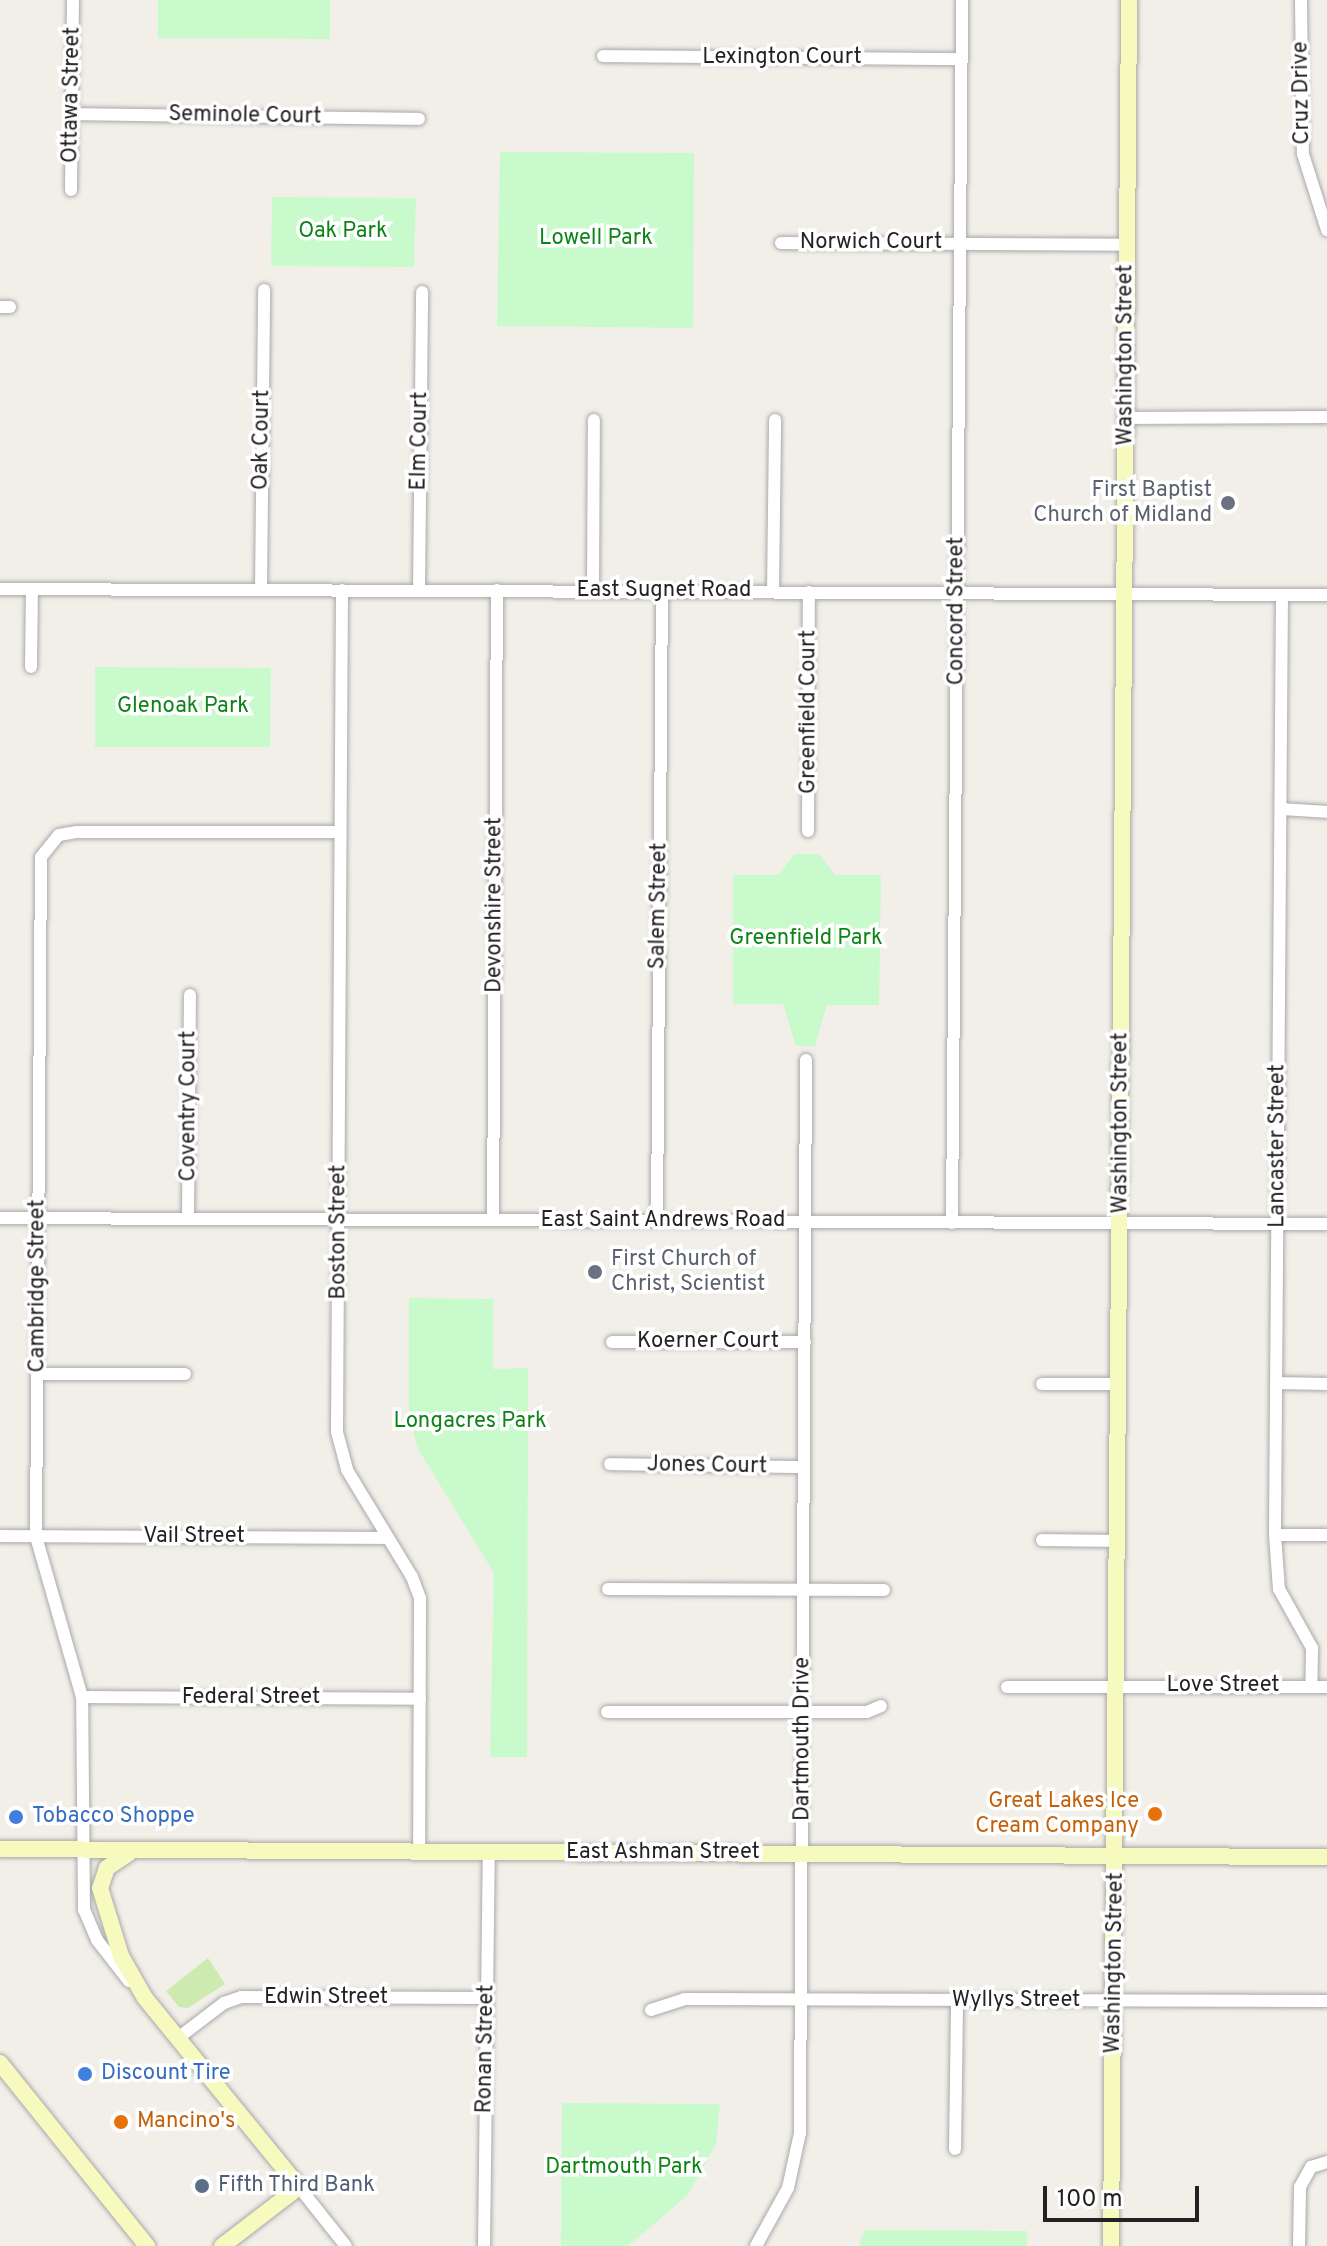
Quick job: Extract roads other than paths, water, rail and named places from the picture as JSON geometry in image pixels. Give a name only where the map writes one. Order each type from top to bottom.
[{"type":"street","name":"Ottawa Street","points":[[71,190],[73,0]]},
{"type":"street","name":"Concord Street","points":[[952,1223],[962,0]]},
{"type":"street","name":"Washington Street","points":[[1111,2246],[1117,1855],[1129,0]]},
{"type":"street","name":"Cruz Drive","points":[[1301,0],[1303,154],[1327,230]]},
{"type":"street","name":"Lexington Court","points":[[603,56],[961,59]]},
{"type":"street","name":"Seminole Court","points":[[72,114],[419,119]]},
{"type":"street","name":"Norwich Court","points":[[781,243],[1127,245]]},
{"type":"street","name":"Oak Court","points":[[261,590],[264,290]]},
{"type":"street","name":"Elm Court","points":[[419,590],[422,292]]},
{"type":"street","points":[[1125,418],[1327,417]]},
{"type":"street","points":[[593,591],[594,420]]},
{"type":"street","points":[[773,592],[775,420]]},
{"type":"street","name":"East Sugnet Road","points":[[0,589],[1327,595]]},
{"type":"street","points":[[31,667],[32,589]]},
{"type":"street","name":"Boston Street","points":[[342,590],[337,1432],[347,1470],[420,1598],[419,1852]]},
{"type":"street","name":"Devonshire Street","points":[[493,1220],[497,590]]},
{"type":"street","name":"Salem Street","points":[[657,1221],[662,591]]},
{"type":"street","name":"Greenfield Court","points":[[808,831],[809,592]]},
{"type":"street","name":"Lancaster Street","points":[[1282,595],[1275,1535],[1279,1589],[1312,1648],[1311,1687]]},
{"type":"street","points":[[1281,809],[1327,812]]},
{"type":"street","name":"Cambridge Street","points":[[339,832],[76,832],[47,845],[41,857],[36,1537],[82,1697],[81,1896],[89,1924],[107,1956],[178,2038],[346,2246]]},
{"type":"street","name":"Coventry Court","points":[[188,1218],[190,995]]},
{"type":"street","name":"Dartmouth Drive","points":[[756,2246],[778,2213],[796,2162],[801,2000],[806,1060]]},
{"type":"street","name":"East Saint Andrews Road","points":[[0,1218],[1327,1224]]},
{"type":"street","name":"Koerner Court","points":[[612,1342],[805,1342]]},
{"type":"street","points":[[38,1374],[185,1374]]},
{"type":"street","points":[[1276,1383],[1327,1384]]},
{"type":"street","points":[[1042,1384],[1119,1384]]},
{"type":"street","name":"Jones Court","points":[[610,1464],[804,1467]]},
{"type":"street","points":[[1275,1535],[1327,1535]]},
{"type":"street","name":"Vail Street","points":[[0,1536],[388,1538]]},
{"type":"street","points":[[1042,1540],[1119,1541]]},
{"type":"street","points":[[608,1589],[884,1590]]},
{"type":"street","name":"Love Street","points":[[1007,1687],[1327,1687]]},
{"type":"street","name":"Federal Street","points":[[82,1697],[420,1699]]},
{"type":"street","points":[[607,1712],[867,1712],[881,1706]]},
{"type":"street","name":"East Ashman Street","points":[[0,1849],[1327,1857]]},
{"type":"street","name":"Cambridge Street","points":[[134,1851],[107,1868],[100,1888],[113,1939],[145,1998]]},
{"type":"street","name":"Ronan Street","points":[[484,2246],[489,1852]]},
{"type":"street","name":"Edwin Street","points":[[178,2038],[224,2003],[241,1997],[487,1998]]},
{"type":"street","name":"Wyllys Street","points":[[651,2010],[684,1999],[1327,2001]]},
{"type":"street","points":[[955,2149],[957,2001]]},
{"type":"street","points":[[0,2063],[147,2246]]},
{"type":"street","points":[[1299,2246],[1300,2187],[1311,2167],[1327,2162]]},
{"type":"street","points":[[222,2246],[299,2187]]},
{"type":"place","name":"First Baptist Church of Midland","points":[[1228,503]]},
{"type":"place","name":"First Church of Christ, Scientist","points":[[595,1272]]},
{"type":"place","name":"Great Lakes Ice Cream Company","points":[[1155,1814]]},
{"type":"place","name":"Tobacco Shoppe","points":[[16,1817]]},
{"type":"place","name":"Discount Tire","points":[[85,2074]]},
{"type":"place","name":"Mancino's","points":[[121,2122]]},
{"type":"place","name":"Fifth Third Bank","points":[[202,2186]]},
{"type":"park label","name":"Oak Park","points":[[343,232]]},
{"type":"park label","name":"Lowell Park","points":[[596,239]]},
{"type":"park label","name":"Glenoak Park","points":[[183,707]]},
{"type":"park label","name":"Greenfield Park","points":[[806,939]]},
{"type":"park label","name":"Longacres Park","points":[[470,1422]]},
{"type":"park label","name":"Dartmouth Park","points":[[624,2168]]}]
